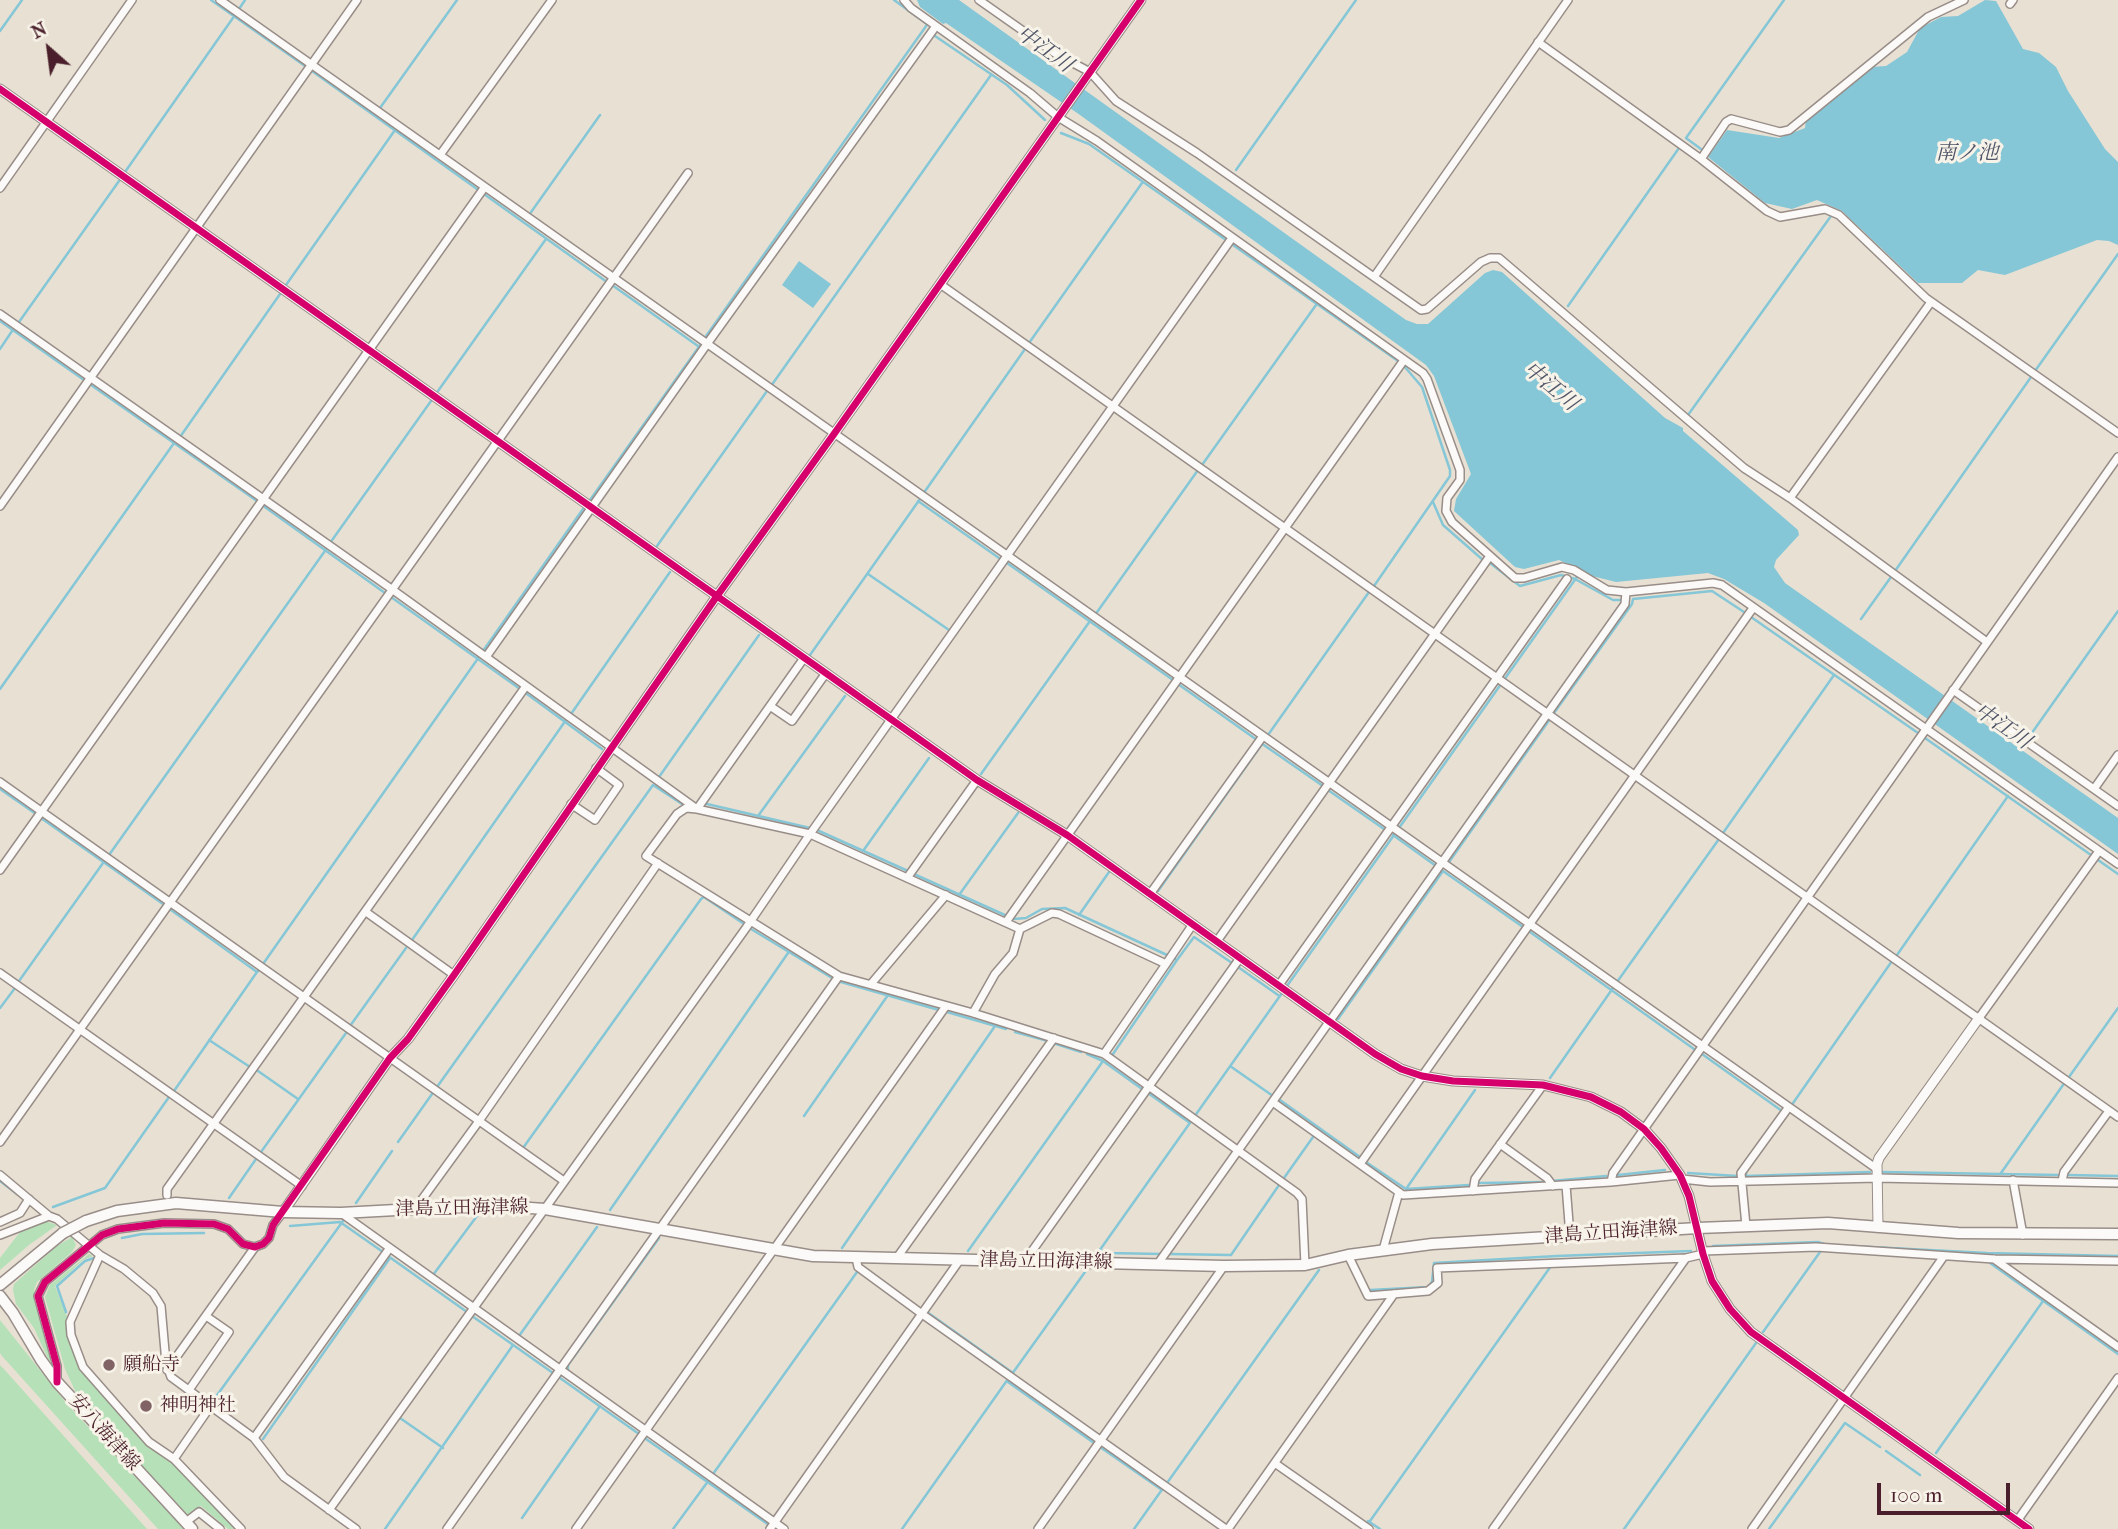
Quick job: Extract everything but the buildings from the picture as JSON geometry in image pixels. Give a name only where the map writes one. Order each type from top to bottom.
[{"type":"main road","name":"津島立田海津線","points":[[0,1285],[63,1233],[86,1221],[117,1211],[176,1203],[283,1212],[341,1213],[488,1205],[545,1209],[813,1255],[1157,1265],[1305,1265],[1348,1255],[1432,1244],[1698,1227],[1828,1223],[2023,1235],[2118,1234]]},
{"type":"main road","name":"安八海津線","points":[[0,1296],[57,1382],[189,1526]]},
{"type":"street","points":[[0,188],[132,0]]},
{"type":"street","points":[[220,0],[1328,782],[1877,1174]]},
{"type":"street","points":[[0,506],[357,0]]},
{"type":"street","points":[[440,155],[552,0]]},
{"type":"street","points":[[904,0],[923,18],[1427,379],[1460,470],[1460,480],[1447,498],[1446,511],[1452,522],[1515,578],[1524,579],[1562,567],[1574,570],[1607,590],[1626,592],[1722,584],[1928,727],[2118,864]]},
{"type":"street","points":[[979,0],[1088,76],[1116,100],[1197,153],[1421,310],[1427,309],[1481,262],[1499,258],[1744,468],[1790,498],[1987,642]]},
{"type":"street","points":[[167,1370],[255,1247],[269,1238],[274,1225],[390,1058],[408,1039],[454,975],[717,596],[1141,0]]},
{"type":"street","points":[[1374,276],[1568,0]]},
{"type":"street","points":[[1703,155],[1726,122],[1731,119],[1780,132],[1789,130],[1928,17],[1964,0]]},
{"type":"street","points":[[486,657],[935,26]]},
{"type":"street","points":[[1538,43],[1703,155],[1767,211],[1780,217],[1825,209],[1839,215],[1931,302],[2118,433]]},
{"type":"street","points":[[0,89],[977,780],[1067,835],[1374,1054],[1401,1069],[1422,1076],[1453,1081],[1543,1085],[1591,1097],[1621,1111],[1644,1129],[1681,1177],[1713,1280],[1730,1309],[1751,1332],[2029,1529]]},
{"type":"street","points":[[0,1143],[688,173]]},
{"type":"street","points":[[0,870],[484,188]]},
{"type":"street","points":[[329,1510],[746,928],[1232,238]]},
{"type":"street","points":[[940,284],[2118,1117]]},
{"type":"street","points":[[1790,498],[1931,302]]},
{"type":"street","points":[[0,314],[393,590],[697,809]]},
{"type":"street","points":[[1006,922],[1404,360]]},
{"type":"street","points":[[1611,1182],[1613,1173],[2118,457]]},
{"type":"street","points":[[1217,941],[1490,556]]},
{"type":"street","points":[[1283,988],[1500,680],[1567,579]]},
{"type":"street","points":[[1157,1265],[1625,604],[1626,592]]},
{"type":"street","points":[[1360,1164],[1753,608]]},
{"type":"street","points":[[697,809],[804,658]]},
{"type":"street","points":[[770,706],[792,721],[826,673]]},
{"type":"street","points":[[167,1195],[167,1189],[526,686]]},
{"type":"street","points":[[1951,693],[2118,806]]},
{"type":"street","points":[[1150,894],[1263,736]]},
{"type":"street","points":[[2094,789],[2118,755]]},
{"type":"street","points":[[571,804],[595,820],[619,785],[596,768]]},
{"type":"street","points":[[907,878],[977,780]]},
{"type":"street","points":[[0,782],[564,1181]]},
{"type":"street","points":[[1020,929],[810,834],[697,809],[686,808],[677,814],[646,856],[839,976],[973,1013],[1104,1054],[1297,1193],[1302,1199],[1305,1265]]},
{"type":"street","points":[[1878,1227],[1879,1158],[2099,851]]},
{"type":"street","points":[[415,1209],[479,1122],[658,863]]},
{"type":"street","points":[[871,984],[946,895]]},
{"type":"street","points":[[366,912],[454,975]]},
{"type":"street","points":[[973,1013],[995,974],[1013,953],[1020,929],[1052,913],[1166,964]]},
{"type":"street","points":[[1104,1054],[1193,924]]},
{"type":"street","points":[[1025,1261],[1240,957]]},
{"type":"street","points":[[0,973],[302,1186]]},
{"type":"street","points":[[447,1529],[839,976]]},
{"type":"street","points":[[576,1529],[946,1006]]},
{"type":"street","points":[[896,1259],[1054,1038]]},
{"type":"street","points":[[1473,1191],[1475,1179],[1543,1085]]},
{"type":"street","points":[[1274,1103],[1403,1195],[1681,1177],[1710,1182],[1742,1182],[1877,1174],[2118,1183]]},
{"type":"street","points":[[1746,1226],[1741,1173],[1788,1108]]},
{"type":"street","points":[[2062,1181],[2064,1172],[2109,1111]]},
{"type":"street","points":[[1500,1144],[1547,1178],[1553,1186]]},
{"type":"street","points":[[0,1175],[49,1216],[57,1219],[100,1255],[124,1269],[153,1293],[161,1306],[167,1370],[172,1377],[254,1438],[284,1477],[356,1529]]},
{"type":"street","points":[[2013,1180],[2023,1235]]},
{"type":"street","points":[[1566,1185],[1570,1236]]},
{"type":"street","points":[[1383,1250],[1399,1192]]},
{"type":"street","points":[[0,1222],[20,1213],[29,1199]]},
{"type":"street","points":[[164,1223],[165,1209]]},
{"type":"street","points":[[341,1213],[646,1431],[772,1526],[784,1529]]},
{"type":"street","points":[[0,1235],[49,1216]]},
{"type":"street","points":[[57,1382],[57,1366],[38,1296],[45,1282],[102,1235],[118,1229],[164,1223],[214,1224],[228,1229],[243,1244],[255,1247]]},
{"type":"street","points":[[1348,1255],[1368,1296],[1428,1292],[1437,1283],[1437,1268],[1686,1258],[1703,1252],[1816,1247],[1994,1259],[2118,1261]]},
{"type":"street","points":[[254,1438],[389,1248]]},
{"type":"street","points":[[100,1255],[70,1322],[71,1335],[83,1367],[149,1442],[174,1459],[241,1529]]},
{"type":"street","points":[[1752,1529],[1944,1256]]},
{"type":"street","points":[[856,1258],[858,1267],[922,1314],[1227,1529],[1276,1464],[1394,1294]]},
{"type":"street","points":[[1493,1529],[1686,1258]]},
{"type":"street","points":[[1994,1259],[2118,1347]]},
{"type":"street","points":[[772,1526],[959,1261]]},
{"type":"street","points":[[1038,1529],[1224,1266]]},
{"type":"street","points":[[189,1390],[229,1332],[206,1316]]},
{"type":"street","points":[[2017,1521],[2118,1378]]},
{"type":"street","points":[[174,1459],[210,1407]]},
{"type":"street","points":[[1276,1464],[1368,1529]]},
{"type":"street","points":[[189,1526],[199,1512],[220,1529]]},
{"type":"green space","points":[[45,1221],[57,1225],[0,1270],[0,1258],[20,1232]]},
{"type":"green space","points":[[72,1237],[76,1245],[72,1252],[37,1282],[34,1290],[34,1301],[49,1361],[34,1328],[16,1304],[14,1284],[57,1246]]},
{"type":"green space","points":[[89,1254],[93,1256],[83,1260],[55,1286],[68,1319],[82,1370],[237,1529],[228,1529],[201,1506],[189,1516],[78,1397],[65,1369],[45,1297],[50,1285]]},
{"type":"green space","points":[[0,1320],[67,1404],[184,1529],[158,1529],[2,1356]]},
{"type":"green space","points":[[0,1365],[3,1368],[147,1529],[0,1529]]},
{"type":"water","name":"中江川","points":[[917,0],[959,0],[1406,320],[1428,324],[1485,273],[1493,270],[1502,272],[1665,418],[1683,428],[1683,431],[1798,530],[1799,535],[1776,560],[1774,567],[1785,583],[2118,818],[2118,854],[1764,603],[1724,579],[1708,573],[1616,582],[1592,576],[1559,560],[1524,569],[1515,567],[1454,511],[1456,499],[1471,474],[1434,376],[1426,365],[1080,115],[946,23],[943,24],[920,7]]},
{"type":"water","name":"南ノ池","points":[[1985,0],[1996,1],[2023,49],[2039,53],[2056,67],[2105,149],[2118,162],[2118,245],[2097,240],[2005,275],[1978,270],[1962,283],[1918,283],[1842,211],[1817,200],[1792,209],[1765,203],[1708,157],[1727,130],[1779,138],[1805,128],[1806,120],[1871,67],[1886,66],[1907,52],[1920,28],[1941,17],[1958,16]]},
{"type":"water","points":[[799,261],[831,284],[813,308],[782,285]]},
{"type":"waterway","points":[[0,31],[22,0]]},
{"type":"waterway","points":[[211,0],[305,66]]},
{"type":"waterway","points":[[239,9],[245,0]]},
{"type":"waterway","points":[[380,108],[457,0]]},
{"type":"waterway","points":[[894,0],[927,24]]},
{"type":"waterway","points":[[1236,170],[1356,0]]},
{"type":"waterway","points":[[1705,152],[1686,138],[1784,0]]},
{"type":"waterway","points":[[125,172],[235,15]]},
{"type":"waterway","points":[[704,339],[929,22]]},
{"type":"waterway","points":[[935,36],[1007,85],[1045,120]]},
{"type":"waterway","points":[[312,71],[477,189]]},
{"type":"waterway","points":[[771,386],[991,75]]},
{"type":"waterway","points":[[529,215],[600,115]]},
{"type":"waterway","points":[[286,285],[395,130]]},
{"type":"waterway","points":[[1061,133],[1089,144],[1226,240]]},
{"type":"waterway","points":[[1568,306],[1679,148]]},
{"type":"waterway","points":[[19,322],[119,181]]},
{"type":"waterway","points":[[1029,343],[1142,183]]},
{"type":"waterway","points":[[484,194],[607,282]]},
{"type":"waterway","points":[[1688,415],[1831,216]]},
{"type":"waterway","points":[[438,391],[546,239]]},
{"type":"waterway","points":[[1233,245],[1398,361]]},
{"type":"waterway","points":[[2035,371],[2118,254]]},
{"type":"waterway","points":[[612,285],[698,346]]},
{"type":"waterway","points":[[180,437],[280,294]]},
{"type":"waterway","points":[[1202,465],[1316,305]]},
{"type":"waterway","points":[[0,321],[84,380]]},
{"type":"waterway","points":[[0,349],[14,328]]},
{"type":"waterway","points":[[590,500],[701,344]]},
{"type":"waterway","points":[[923,494],[1025,349]]},
{"type":"waterway","points":[[1374,586],[1450,476],[1422,387],[1404,366]]},
{"type":"waterway","points":[[1895,571],[2031,377]]},
{"type":"waterway","points":[[91,385],[257,501]]},
{"type":"waterway","points":[[657,546],[767,391]]},
{"type":"waterway","points":[[330,543],[431,401]]},
{"type":"waterway","points":[[0,689],[174,443]]},
{"type":"waterway","points":[[1095,615],[1198,470]]},
{"type":"waterway","points":[[810,655],[920,499]]},
{"type":"waterway","points":[[918,501],[999,558]]},
{"type":"waterway","points":[[1433,502],[1443,525],[1483,560]]},
{"type":"waterway","points":[[262,505],[385,593]]},
{"type":"waterway","points":[[483,651],[583,509]]},
{"type":"waterway","points":[[109,855],[327,548]]},
{"type":"waterway","points":[[1007,563],[1173,680]]},
{"type":"waterway","points":[[1490,563],[1520,586],[1561,575],[1575,579],[1613,600],[1622,600]]},
{"type":"waterway","points":[[571,714],[670,572]]},
{"type":"waterway","points":[[868,574],[949,630]]},
{"type":"waterway","points":[[1097,1254],[1579,574]]},
{"type":"waterway","points":[[1861,619],[1891,577]]},
{"type":"waterway","points":[[1554,713],[1633,599],[1712,591],[1744,612]]},
{"type":"waterway","points":[[1268,735],[1369,592]]},
{"type":"waterway","points":[[391,597],[520,689]]},
{"type":"waterway","name":"中江川","points":[[2029,737],[2118,611]]},
{"type":"waterway","points":[[1751,617],[1918,733]]},
{"type":"waterway","points":[[981,774],[1090,621]]},
{"type":"waterway","points":[[659,777],[759,635]]},
{"type":"waterway","points":[[263,964],[479,657]]},
{"type":"waterway","points":[[1723,833],[1834,675]]},
{"type":"waterway","points":[[1178,684],[1257,740]]},
{"type":"waterway","points":[[527,694],[602,749]]},
{"type":"waterway","points":[[758,816],[845,696]]},
{"type":"waterway","points":[[1449,862],[1550,719]]},
{"type":"waterway","points":[[412,940],[566,720]]},
{"type":"waterway","points":[[1925,738],[2091,855]]},
{"type":"waterway","points":[[1261,743],[1323,786]]},
{"type":"waterway","points":[[1158,891],[1262,744]]},
{"type":"waterway","points":[[863,851],[929,758]]},
{"type":"waterway","points":[[437,1087],[653,785],[682,804]]},
{"type":"waterway","points":[[0,789],[36,814]]},
{"type":"waterway","points":[[1328,790],[1384,829]]},
{"type":"waterway","points":[[1897,955],[2008,796]]},
{"type":"waterway","points":[[707,804],[810,828]]},
{"type":"waterway","points":[[959,895],[1018,813]]},
{"type":"waterway","points":[[41,818],[163,904]]},
{"type":"waterway","points":[[819,831],[908,871]]},
{"type":"waterway","points":[[1393,835],[1436,866]]},
{"type":"waterway","points":[[1617,982],[1719,839]]},
{"type":"waterway","points":[[2098,860],[2118,874]]},
{"type":"waterway","points":[[19,981],[103,863]]},
{"type":"waterway","points":[[1338,1019],[1443,871],[1523,927]]},
{"type":"waterway","points":[[1079,915],[1109,872]]},
{"type":"waterway","points":[[916,875],[1007,916]]},
{"type":"waterway","points":[[523,1148],[701,899],[704,897],[744,924]]},
{"type":"waterway","points":[[1014,919],[1026,918],[1042,909],[1065,908],[1167,955]]},
{"type":"waterway","points":[[171,910],[257,972],[259,970]]},
{"type":"waterway","points":[[751,929],[832,978]]},
{"type":"waterway","points":[[1530,932],[1694,1049]]},
{"type":"waterway","points":[[1175,959],[1177,960],[1194,937],[1232,963]]},
{"type":"waterway","points":[[350,1026],[406,948]]},
{"type":"waterway","points":[[610,1210],[788,953]]},
{"type":"waterway","points":[[1113,1054],[1177,960]]},
{"type":"waterway","points":[[1791,1106],[1892,961]]},
{"type":"waterway","points":[[1238,967],[1278,995]]},
{"type":"waterway","points":[[174,1091],[257,972]]},
{"type":"waterway","points":[[841,982],[939,1010]]},
{"type":"waterway","points":[[0,1008],[15,988]]},
{"type":"waterway","points":[[1550,1078],[1613,988]]},
{"type":"waterway","points":[[804,1116],[888,995]]},
{"type":"waterway","points":[[2069,1077],[2118,1008]]},
{"type":"waterway","points":[[947,1012],[1006,1029]]},
{"type":"waterway","points":[[842,1248],[995,1026]]},
{"type":"waterway","points":[[1015,1032],[1048,1041]]},
{"type":"waterway","points":[[261,1152],[346,1033]]},
{"type":"waterway","points":[[209,1040],[250,1067]]},
{"type":"waterway","points":[[1053,1043],[1081,1052]]},
{"type":"waterway","points":[[1087,1054],[1103,1061],[1142,1089]]},
{"type":"waterway","points":[[1702,1054],[1782,1111]]},
{"type":"waterway","points":[[968,1251],[1103,1061]]},
{"type":"waterway","points":[[1230,1066],[1273,1096]]},
{"type":"waterway","points":[[258,1071],[298,1099]]},
{"type":"waterway","points":[[2001,1173],[2063,1085]]},
{"type":"waterway","points":[[1406,1189],[1475,1090]]},
{"type":"waterway","points":[[1148,1093],[1190,1123]]},
{"type":"waterway","points":[[398,1142],[432,1094]]},
{"type":"waterway","points":[[53,1207],[105,1188],[169,1097]]},
{"type":"waterway","points":[[1280,1100],[1360,1157]]},
{"type":"waterway","points":[[1756,1158],[1787,1115]]},
{"type":"waterway","points":[[1284,1178],[1313,1137]]},
{"type":"waterway","points":[[356,1203],[392,1151]]},
{"type":"waterway","points":[[229,1198],[256,1159]]},
{"type":"waterway","points":[[1366,1162],[1406,1189],[1469,1185]]},
{"type":"waterway","points":[[1618,1175],[1665,1170]]},
{"type":"waterway","points":[[1746,1172],[1746,1176],[1870,1172]]},
{"type":"waterway","points":[[1882,1172],[2058,1175]]},
{"type":"waterway","points":[[1688,1173],[1738,1176]]},
{"type":"waterway","points":[[2067,1175],[2118,1176]]},
{"type":"waterway","points":[[1552,1181],[1606,1176]]},
{"type":"waterway","points":[[0,1181],[17,1194]]},
{"type":"waterway","points":[[1480,1183],[1546,1182]]},
{"type":"waterway","points":[[1169,1254],[1231,1255],[1279,1185]]},
{"type":"waterway","points":[[433,1275],[477,1216]]},
{"type":"waterway","points":[[215,1398],[343,1221]]},
{"type":"waterway","points":[[290,1226],[340,1222],[383,1252]]},
{"type":"waterway","points":[[519,1336],[597,1227]]},
{"type":"waterway","points":[[122,1238],[142,1234],[204,1233]]},
{"type":"waterway","points":[[568,1371],[568,1365],[659,1238]]},
{"type":"waterway","points":[[1713,1246],[1818,1242],[1824,1244]]},
{"type":"waterway","points":[[1852,1246],[2118,1256]]},
{"type":"waterway","points":[[1100,1250],[1107,1253],[1162,1254]]},
{"type":"waterway","points":[[1370,1290],[1428,1287],[1432,1282],[1434,1263],[1691,1251]]},
{"type":"waterway","points":[[1763,1332],[1820,1252]]},
{"type":"waterway","points":[[388,1256],[467,1312]]},
{"type":"waterway","points":[[66,1312],[57,1286],[85,1261],[94,1258]]},
{"type":"waterway","points":[[263,1439],[390,1258]]},
{"type":"waterway","points":[[1990,1263],[2118,1354]]},
{"type":"waterway","points":[[1370,1521],[1551,1266]]},
{"type":"waterway","points":[[1167,1483],[1319,1270]]},
{"type":"waterway","points":[[713,1474],[857,1272]]},
{"type":"waterway","points":[[1012,1374],[1085,1272]]},
{"type":"waterway","points":[[1936,1453],[2043,1301]]},
{"type":"waterway","points":[[927,1312],[1013,1373]]},
{"type":"waterway","points":[[472,1316],[553,1373]]},
{"type":"waterway","points":[[1624,1529],[1756,1343]]},
{"type":"waterway","points":[[385,1529],[513,1345]]},
{"type":"waterway","points":[[560,1378],[639,1434]]},
{"type":"waterway","points":[[902,1529],[1008,1379]]},
{"type":"waterway","points":[[1008,1382],[1094,1443]]},
{"type":"waterway","points":[[522,1518],[600,1406]]},
{"type":"waterway","points":[[400,1418],[443,1448]]},
{"type":"waterway","points":[[1769,1529],[1845,1423],[1880,1447]]},
{"type":"waterway","points":[[646,1439],[769,1525]]},
{"type":"waterway","points":[[1100,1447],[1162,1490]]},
{"type":"waterway","points":[[1886,1451],[1920,1475]]},
{"type":"waterway","points":[[673,1529],[709,1480]]},
{"type":"waterway","points":[[1134,1529],[1161,1491]]},
{"type":"waterway","points":[[1368,1521],[1380,1529]]},
{"type":"cycle path","points":[[57,1382],[57,1366],[38,1296],[45,1282],[102,1235],[118,1229],[164,1223],[214,1224],[228,1229],[243,1244],[255,1247],[269,1238],[273,1225],[390,1058],[408,1039],[454,975],[717,596],[1141,0]]},
{"type":"cycle path","points":[[0,89],[977,780],[1067,835],[1375,1054],[1401,1069],[1422,1076],[1453,1081],[1543,1085],[1591,1097],[1621,1112],[1644,1129],[1680,1175],[1689,1196],[1712,1281],[1730,1309],[1751,1332],[2029,1529]]},
{"type":"place","name":"願船寺","points":[[109,1365]]},
{"type":"place","name":"神明神社","points":[[146,1406]]}]
